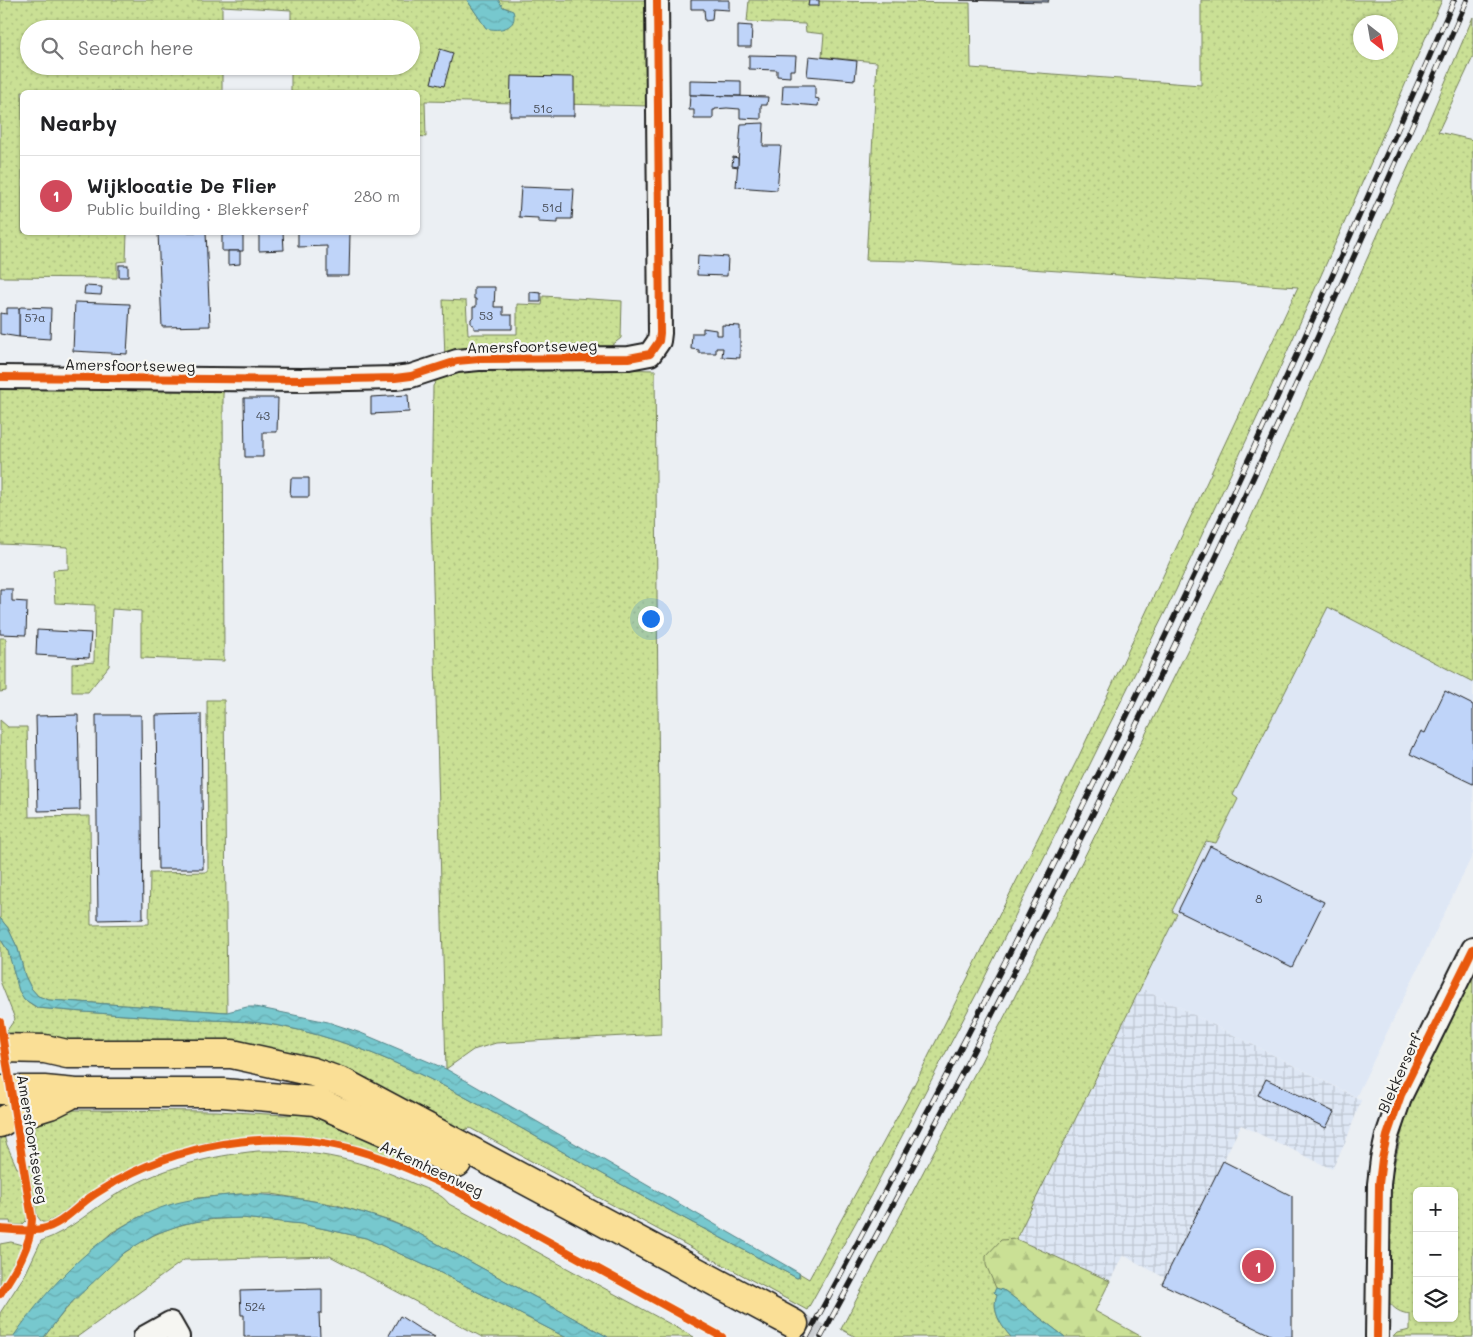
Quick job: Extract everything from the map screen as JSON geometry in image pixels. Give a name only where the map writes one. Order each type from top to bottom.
[{"type":"main road","name":"Arkemheenweg","points":[[0,1048],[45,1049],[67,1054],[232,1054],[313,1072],[344,1083],[786,1330]]},
{"type":"main road","name":"Arkemheenweg","points":[[0,1062],[46,1062],[67,1054]]},
{"type":"main road","name":"Arkemheenweg","points":[[0,1090],[44,1090],[76,1093],[223,1093],[315,1101],[447,1158],[786,1330]]},
{"type":"main road","points":[[0,1123],[8,1118],[50,1105],[76,1093]]},
{"type":"street","name":"Amersfoortseweg","points":[[0,377],[303,380],[395,378],[411,376],[458,361],[479,359],[629,358],[650,354],[659,341],[660,333],[657,0]]},
{"type":"street","name":"Blekkerserf","points":[[1377,1337],[1379,1184],[1387,1136],[1401,1095],[1473,949]]},
{"type":"street","points":[[145,1337],[170,1323],[178,1337]]},
{"type":"shaded area","points":[[1328,606],[1473,682],[1473,854],[1356,1097],[1141,988],[1177,914],[1172,911],[1206,840],[1216,843],[1238,799],[1232,795]]},
{"type":"shaded area","points":[[1141,988],[1361,1100],[1346,1141],[1332,1169],[1241,1125],[1165,1278],[1123,1255],[1110,1281],[1016,1239]]},
{"type":"green space","points":[[0,0],[467,0],[486,28],[509,9],[503,7],[498,0],[647,0],[651,106],[425,101],[426,137],[420,136],[420,90],[291,90],[291,75],[420,75],[420,20],[291,20],[291,10],[222,6],[222,20],[20,20],[20,75],[222,75],[222,90],[20,90],[20,235],[127,235],[126,261],[117,262],[117,278],[0,277]]},
{"type":"green space","points":[[749,0],[970,3],[971,68],[1201,85],[1201,0],[1442,0],[1271,388],[1176,590],[977,993],[871,1195],[807,1310],[470,1128],[461,1131],[359,1083],[8,1038],[6,1032],[15,1019],[0,981],[0,938],[8,951],[24,999],[37,1008],[258,1023],[318,1035],[356,1047],[427,1078],[797,1278],[800,1277],[799,1273],[809,1279],[907,1099],[1078,758],[1298,287],[909,261],[866,260],[877,62],[822,57],[824,34],[806,32],[805,24],[747,22]]},
{"type":"green space","points":[[1473,17],[1473,57],[1438,132],[1473,140],[1473,682],[1328,607],[1233,795],[1238,799],[1216,843],[1206,841],[1172,911],[1177,914],[1016,1239],[1009,1296],[997,1288],[994,1292],[997,1295],[995,1306],[998,1318],[1011,1337],[856,1337],[841,1329],[1010,1006],[1236,551],[1423,134]]},
{"type":"green space","points":[[543,296],[622,301],[621,338],[611,346],[597,352],[445,359],[443,300],[466,301],[468,334],[517,334],[517,304],[542,305]]},
{"type":"green space","points":[[484,366],[655,370],[661,1034],[496,1043],[473,1050],[446,1069],[431,511],[433,386],[442,377]]},
{"type":"green space","points":[[0,382],[224,385],[224,661],[141,658],[141,611],[112,609],[109,666],[88,692],[72,692],[72,664],[94,662],[95,605],[55,603],[53,570],[68,569],[68,547],[0,544]]},
{"type":"green space","points":[[0,638],[6,638],[6,691],[0,692]]},
{"type":"green space","points":[[207,700],[224,700],[227,1012],[49,1000],[38,996],[31,988],[25,976],[18,949],[8,928],[0,918],[0,720],[8,727],[27,727],[29,817],[90,816],[91,925],[149,924],[150,873],[208,872]]},
{"type":"green space","points":[[1473,974],[1473,1337],[1393,1337],[1397,1333],[1410,1330],[1410,1314],[1403,1313],[1388,1301],[1388,1203],[1391,1179],[1404,1123],[1416,1089]]},
{"type":"green space","points":[[72,1110],[217,1111],[284,1115],[317,1113],[442,1170],[439,1178],[380,1153],[343,1142],[314,1137],[285,1135],[226,1139],[168,1153],[141,1164],[99,1186],[56,1218],[42,1222],[37,1216],[28,1166],[34,1165],[35,1137],[31,1118]]},
{"type":"green space","points":[[3,1131],[17,1168],[20,1168],[27,1213],[26,1221],[22,1225],[11,1225],[10,1221],[0,1221],[0,1133]]},
{"type":"green space","points":[[258,1151],[300,1152],[339,1158],[397,1176],[430,1190],[438,1194],[449,1204],[694,1337],[608,1337],[414,1231],[390,1221],[337,1205],[272,1194],[241,1194],[198,1198],[137,1218],[111,1233],[54,1286],[13,1337],[0,1337],[0,1313],[26,1273],[41,1241],[72,1225],[122,1191],[154,1175],[222,1156]]},
{"type":"green space","points":[[241,1218],[302,1224],[366,1238],[437,1271],[565,1337],[482,1337],[330,1256],[184,1260],[77,1337],[44,1337],[89,1284],[106,1268],[143,1241],[163,1231],[192,1222]]},
{"type":"green space","points":[[1016,1239],[1110,1281],[1095,1311],[1142,1337],[1065,1337],[1005,1291],[996,1288],[986,1265],[986,1256],[1001,1240]]},
{"type":"green space","points":[[11,1242],[22,1245],[13,1265],[0,1286],[0,1244]]},
{"type":"water","points":[[467,0],[498,0],[503,7],[513,11],[514,17],[511,25],[502,29],[486,28]]},
{"type":"water","points":[[0,918],[8,928],[18,949],[25,976],[31,988],[38,996],[49,1000],[227,1012],[255,1007],[328,1022],[361,1033],[446,1069],[799,1273],[799,1277],[797,1278],[651,1201],[462,1096],[427,1078],[356,1047],[318,1035],[258,1023],[38,1008],[24,999],[19,991],[8,951],[0,938]]},
{"type":"water","points":[[241,1194],[286,1197],[329,1204],[351,1209],[414,1231],[608,1337],[565,1337],[437,1271],[366,1238],[302,1224],[241,1218],[212,1219],[183,1224],[155,1234],[125,1252],[68,1306],[44,1337],[13,1337],[62,1277],[81,1258],[123,1226],[169,1205],[196,1199]]},
{"type":"water","points":[[996,1288],[1005,1291],[1065,1337],[1011,1337],[996,1312],[995,1301],[997,1295],[994,1292]]},
{"type":"building","points":[[691,0],[729,0],[729,10],[713,9],[712,20],[705,21],[704,9],[691,9]]},
{"type":"building","points":[[809,0],[819,0],[819,6],[808,6]]},
{"type":"building","points":[[960,0],[1049,0],[1048,2]]},
{"type":"building","points":[[738,25],[752,26],[751,47],[738,47]]},
{"type":"building","points":[[440,49],[453,53],[444,86],[431,83]]},
{"type":"building","points":[[749,55],[796,56],[795,70],[790,70],[790,77],[777,76],[777,70],[749,69]]},
{"type":"building","points":[[809,56],[857,61],[855,80],[807,76]]},
{"type":"building","points":[[511,76],[574,77],[574,116],[510,116]]},
{"type":"building","points":[[690,80],[741,81],[741,96],[690,95]]},
{"type":"building","points":[[783,85],[815,85],[815,98],[819,99],[818,106],[782,103]]},
{"type":"building","points":[[690,95],[768,97],[767,105],[761,105],[761,119],[740,118],[740,109],[727,108],[713,110],[713,119],[694,119],[694,110],[689,110]]},
{"type":"building","points":[[764,123],[763,146],[781,146],[777,190],[736,187],[741,124]]},
{"type":"building","points":[[733,157],[738,158],[738,167],[732,166]]},
{"type":"building","points":[[521,187],[574,189],[572,219],[558,219],[558,223],[538,222],[538,218],[519,217]]},
{"type":"building","points":[[158,235],[206,235],[210,326],[162,327]]},
{"type":"building","points":[[222,235],[243,235],[243,251],[222,251]]},
{"type":"building","points":[[259,235],[283,235],[284,250],[259,251]]},
{"type":"building","points":[[298,235],[350,235],[349,276],[327,276],[327,246],[298,247]]},
{"type":"building","points":[[228,251],[240,251],[240,264],[228,265]]},
{"type":"building","points":[[698,255],[728,257],[727,276],[697,275]]},
{"type":"building","points":[[119,265],[128,265],[128,277],[119,277]]},
{"type":"building","points":[[85,286],[102,287],[101,295],[84,294]]},
{"type":"building","points":[[474,287],[495,287],[494,307],[503,307],[503,315],[512,315],[512,329],[474,329],[471,319],[473,317],[473,307],[476,307]]},
{"type":"building","points":[[530,292],[541,293],[541,302],[530,302]]},
{"type":"building","points":[[75,302],[130,304],[127,354],[73,351]]},
{"type":"building","points":[[7,308],[19,308],[19,337],[0,334],[0,313],[7,314]]},
{"type":"building","points":[[19,308],[51,308],[50,339],[19,337]]},
{"type":"building","points":[[722,325],[740,326],[740,358],[722,357],[723,348],[716,348],[716,353],[699,353],[699,350],[691,349],[692,333],[703,333],[703,328],[716,330],[716,335],[722,335]]},
{"type":"building","points":[[408,395],[409,412],[371,414],[371,397]]},
{"type":"building","points":[[244,398],[278,398],[277,432],[263,432],[263,457],[245,457]]},
{"type":"building","points":[[291,478],[309,478],[309,497],[290,497]]},
{"type":"building","points":[[0,589],[12,589],[12,601],[27,602],[26,635],[0,634]]},
{"type":"building","points":[[37,630],[91,633],[89,658],[36,655]]},
{"type":"building","points":[[1445,691],[1473,705],[1473,784],[1410,754],[1421,731],[1425,733]]},
{"type":"building","points":[[201,714],[203,869],[158,869],[156,715]]},
{"type":"building","points":[[78,715],[80,810],[38,811],[36,716]]},
{"type":"building","points":[[96,715],[141,715],[143,919],[98,920]]},
{"type":"building","points":[[1210,846],[1324,902],[1292,967],[1178,911]]},
{"type":"building","points":[[1266,1079],[1334,1112],[1326,1128],[1258,1095]]},
{"type":"building","points":[[1223,1161],[1292,1196],[1292,1337],[1275,1337],[1162,1284]]},
{"type":"building","points":[[322,1289],[322,1313],[319,1313],[320,1337],[244,1337],[244,1315],[241,1315],[240,1291]]},
{"type":"building","points":[[400,1316],[420,1329],[435,1337],[388,1337]]},
{"type":"tunnel","points":[[794,1324],[817,1337]]},
{"type":"railway","points":[[807,1337],[963,1043],[1109,753],[1286,379],[1454,0]]},
{"type":"railway","points":[[821,1337],[995,1009],[1160,676],[1317,339],[1467,0]]},
{"type":"cycle path","points":[[0,377],[303,380],[395,378],[411,376],[457,361],[479,359],[629,358],[650,354],[659,341],[660,333],[657,0]]},
{"type":"cycle path","points":[[1377,1337],[1379,1184],[1387,1136],[1401,1095],[1473,949]]},
{"type":"cycle path","points":[[0,1022],[32,1219],[29,1239],[25,1249],[0,1294]]},
{"type":"cycle path","points":[[0,1229],[32,1230],[49,1227],[62,1220],[92,1196],[118,1180],[147,1166],[178,1155],[209,1147],[241,1142],[306,1141],[338,1146],[369,1154],[453,1189],[722,1337]]},
{"type":"place","name":"Wijklocatie De Flier","points":[[1258,1266]]}]
